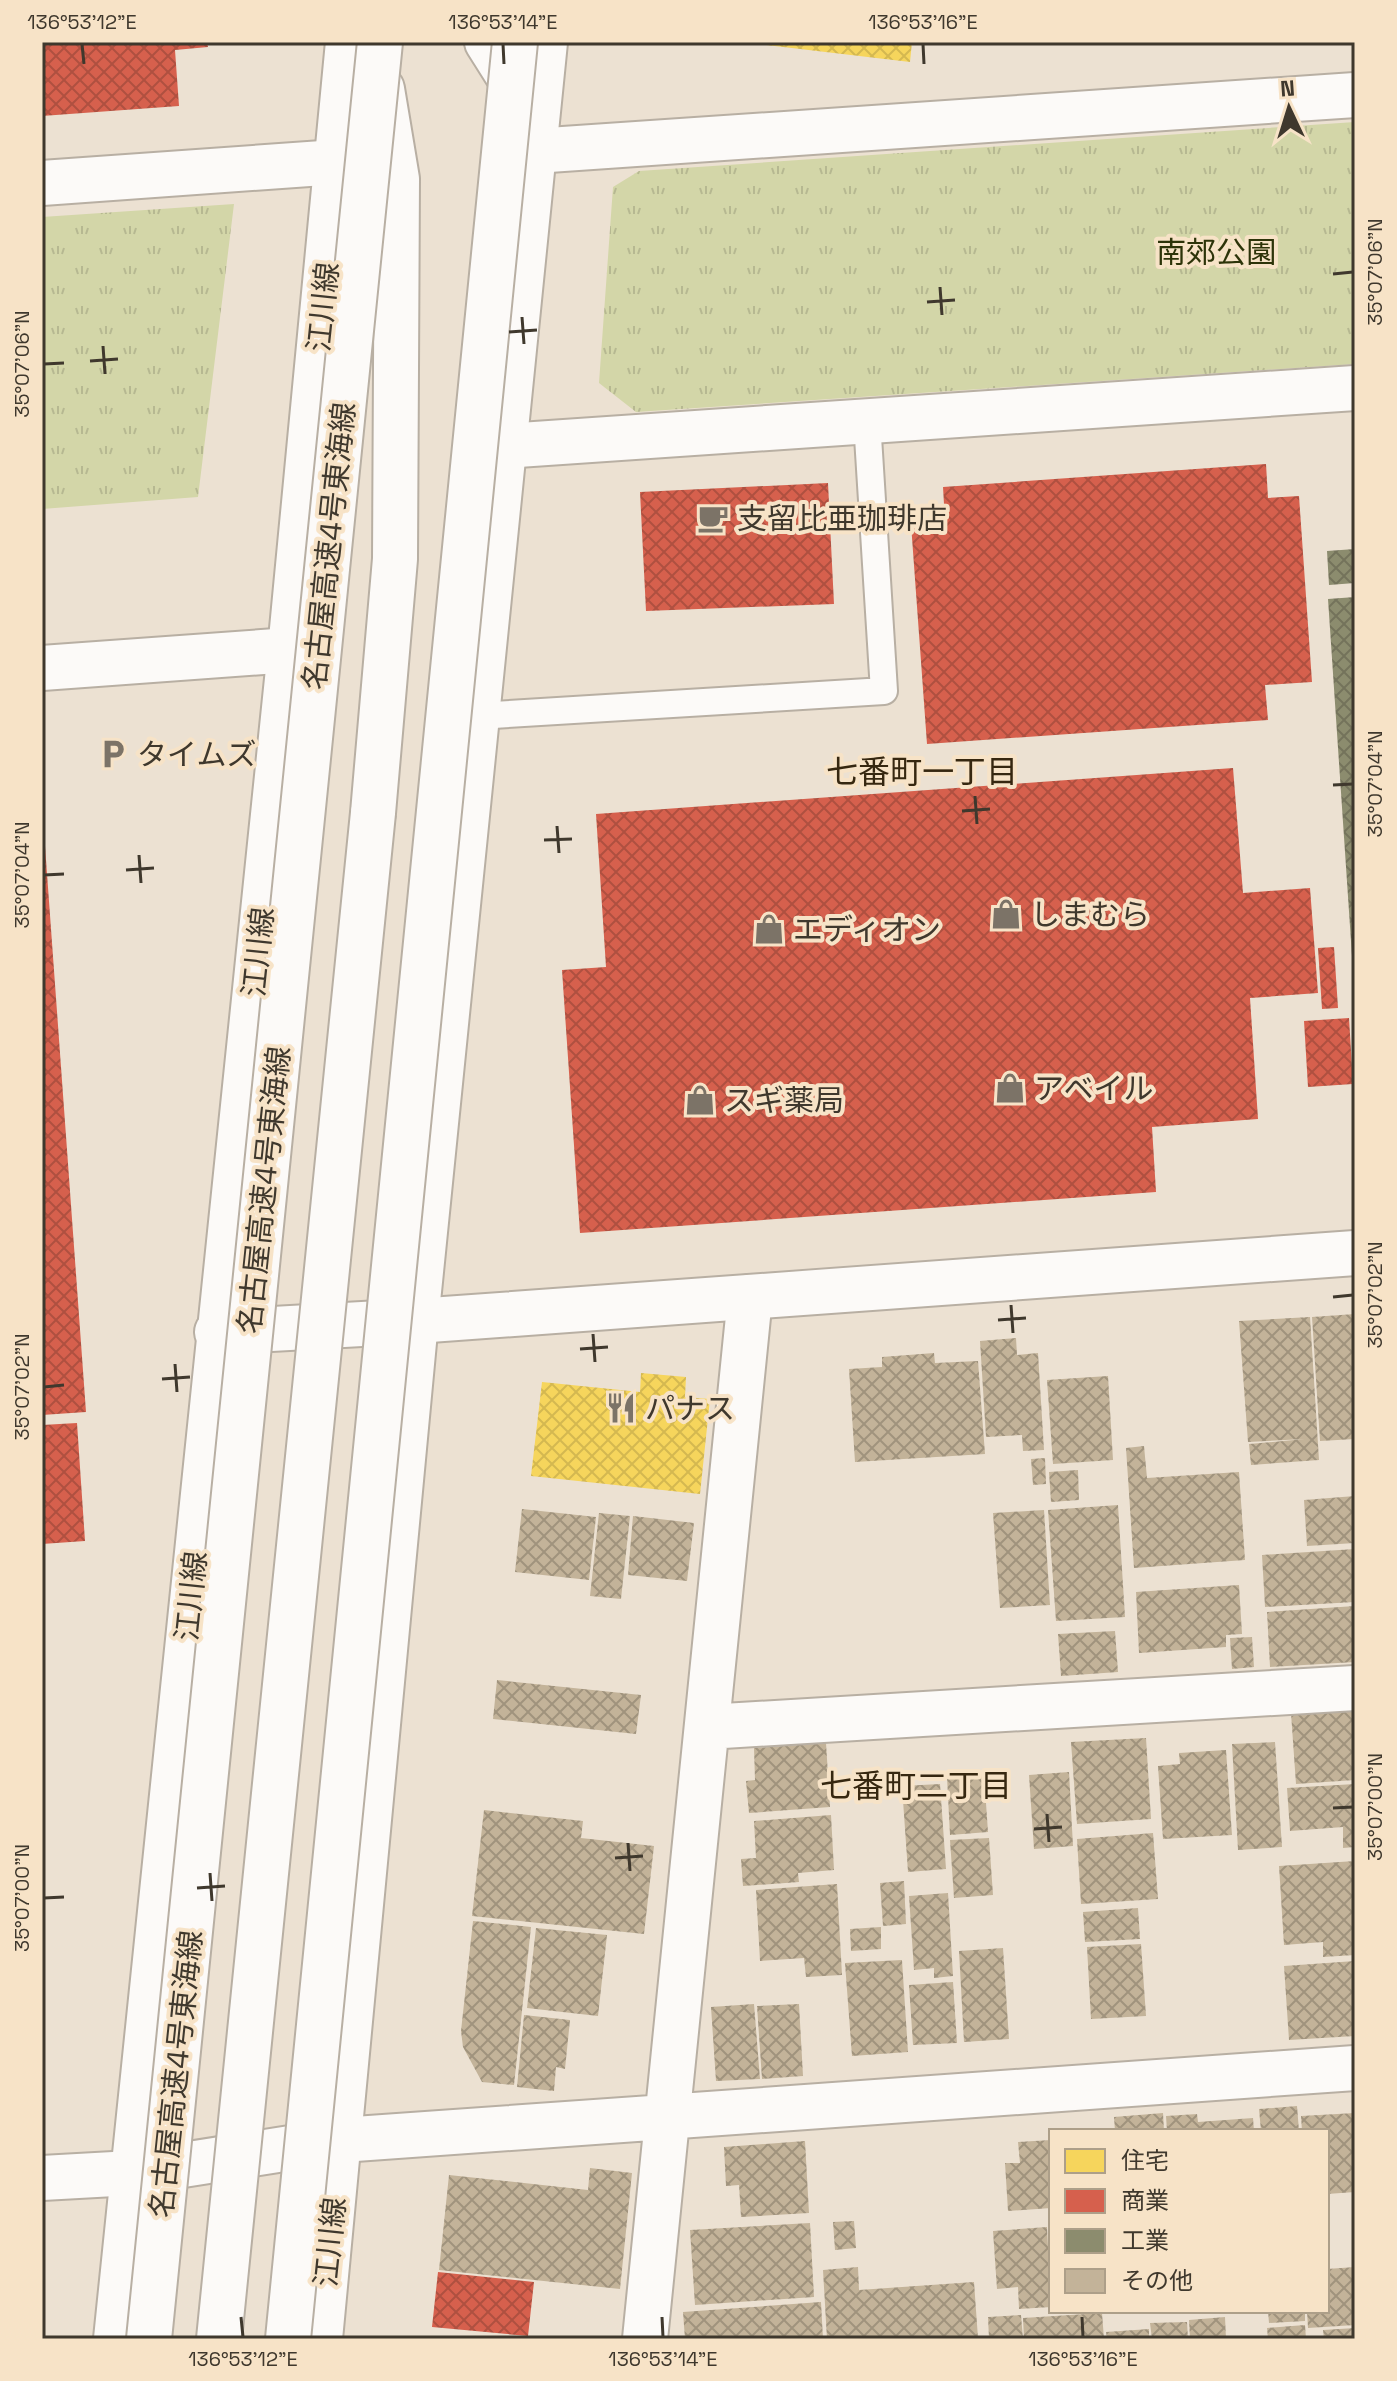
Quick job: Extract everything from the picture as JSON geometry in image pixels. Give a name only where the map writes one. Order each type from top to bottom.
[{"type":"main road","name":"江川線","points":[[116,2339],[217,1332],[290,650],[348,42]]},
{"type":"main road","points":[[219,2339],[373,813],[395,559],[397,179],[374,42]]},
{"type":"main road","name":"名古屋高速4号東海線","points":[[149,2339],[380,42]]},
{"type":"main road","points":[[288,2339],[513,61],[487,42]]},
{"type":"main road","name":"江川線","points":[[320,2339],[416,1321],[545,42]]},
{"type":"main road","points":[[534,151],[1355,95]]},
{"type":"main road","points":[[42,183],[337,162]]},
{"type":"main road","points":[[504,446],[1355,388]]},
{"type":"main road","points":[[42,668],[290,650]]},
{"type":"main road","points":[[217,1332],[416,1321],[1355,1253]]},
{"type":"main road","points":[[645,2339],[750,1297]]},
{"type":"main road","points":[[707,1727],[1355,1688]]},
{"type":"main road","points":[[42,2178],[132,2173],[341,2140],[1355,2068]]},
{"type":"lane","points":[[477,716],[884,691],[867,421]]},
{"type":"green space","name":"南郊公園","points":[[1355,122],[1355,364],[636,412],[599,383],[613,187],[639,171]]},
{"type":"green space","points":[[234,204],[198,497],[42,509],[42,217]]},
{"type":"building: 住宅","points":[[742,42],[912,42],[910,62]]},
{"type":"building: 住宅","points":[[641,1373],[686,1377],[685,1397],[710,1399],[700,1494],[531,1476],[542,1382],[640,1392]]},
{"type":"building: 商業","points":[[42,42],[207,42],[208,47],[175,50],[179,106],[42,116]]},
{"type":"building: 商業","points":[[1266,464],[1268,498],[1299,496],[1312,682],[1265,685],[1268,720],[927,744],[911,524],[945,521],[943,487]]},
{"type":"building: 商業","points":[[828,483],[834,604],[646,611],[640,492]]},
{"type":"building: 商業","points":[[1233,768],[1243,893],[1310,888],[1318,993],[1250,998],[1258,1119],[1152,1127],[1156,1192],[580,1233],[562,970],[606,967],[596,814]]},
{"type":"building: 商業","points":[[42,846],[45,846],[86,1412],[42,1415]]},
{"type":"building: 商業","points":[[1334,947],[1338,1008],[1322,1009],[1318,948]]},
{"type":"building: 商業","points":[[1349,1018],[1353,1084],[1308,1087],[1304,1021]]},
{"type":"building: 商業","points":[[77,1423],[85,1541],[42,1544],[42,1425]]},
{"type":"building: 商業","points":[[438,2272],[534,2282],[528,2336],[432,2327]]},
{"type":"building: 工業","points":[[1355,549],[1355,583],[1329,585],[1327,551]]},
{"type":"building: 工業","points":[[1355,597],[1355,971],[1353,971],[1328,599]]},
{"type":"building: その他","points":[[1355,1314],[1355,1439],[1320,1441],[1312,1317]]},
{"type":"building: その他","points":[[1310,1317],[1319,1460],[1251,1465],[1249,1444],[1305,1439],[1248,1442],[1239,1321]]},
{"type":"building: その他","points":[[1016,1338],[1017,1355],[1038,1353],[1044,1450],[1023,1451],[1022,1435],[986,1437],[980,1341]]},
{"type":"building: その他","points":[[934,1353],[935,1363],[978,1361],[985,1454],[855,1462],[849,1369],[882,1367],[882,1357]]},
{"type":"building: その他","points":[[1108,1376],[1113,1460],[1053,1464],[1047,1380]]},
{"type":"building: その他","points":[[1144,1446],[1147,1478],[1239,1472],[1245,1560],[1134,1568],[1126,1448]]},
{"type":"building: その他","points":[[1045,1458],[1046,1484],[1033,1485],[1031,1459]]},
{"type":"building: その他","points":[[1078,1470],[1079,1500],[1051,1502],[1049,1472]]},
{"type":"building: その他","points":[[1355,1496],[1355,1543],[1307,1546],[1304,1500]]},
{"type":"building: その他","points":[[1118,1505],[1125,1617],[1056,1621],[1048,1510]]},
{"type":"building: その他","points":[[522,1509],[596,1517],[589,1580],[515,1572]]},
{"type":"building: その他","points":[[1044,1510],[1050,1605],[1000,1608],[993,1513]]},
{"type":"building: その他","points":[[599,1513],[630,1516],[621,1599],[590,1596]]},
{"type":"building: その他","points":[[633,1516],[694,1523],[687,1581],[628,1575]]},
{"type":"building: その他","points":[[1355,1549],[1355,1602],[1265,1607],[1262,1555]]},
{"type":"building: その他","points":[[1239,1585],[1242,1634],[1226,1635],[1226,1647],[1139,1653],[1136,1592]]},
{"type":"building: その他","points":[[1355,1606],[1355,1662],[1270,1667],[1267,1612]]},
{"type":"building: その他","points":[[1115,1631],[1118,1672],[1061,1676],[1058,1634]]},
{"type":"building: その他","points":[[1252,1637],[1254,1667],[1232,1669],[1230,1638]]},
{"type":"building: その他","points":[[497,1680],[641,1695],[636,1734],[493,1719]]},
{"type":"building: その他","points":[[1355,1709],[1355,1780],[1296,1784],[1291,1713]]},
{"type":"building: その他","points":[[1146,1738],[1151,1819],[1077,1824],[1071,1742]]},
{"type":"building: その他","points":[[1275,1742],[1282,1847],[1238,1850],[1232,1744]]},
{"type":"building: その他","points":[[826,1743],[830,1807],[749,1813],[746,1781],[755,1780],[754,1748]]},
{"type":"building: その他","points":[[1226,1750],[1232,1835],[1163,1839],[1158,1766],[1180,1764],[1179,1753]]},
{"type":"building: その他","points":[[1069,1772],[1073,1846],[1034,1849],[1029,1775]]},
{"type":"building: その他","points":[[984,1774],[988,1832],[950,1835],[947,1777]]},
{"type":"building: その他","points":[[940,1784],[946,1869],[908,1872],[902,1786]]},
{"type":"building: その他","points":[[1355,1784],[1355,1847],[1343,1848],[1343,1827],[1290,1831],[1287,1788]]},
{"type":"building: その他","points":[[484,1810],[583,1821],[581,1838],[654,1846],[644,1934],[472,1916]]},
{"type":"building: その他","points":[[831,1815],[834,1870],[798,1873],[799,1882],[743,1886],[741,1859],[756,1858],[754,1821]]},
{"type":"building: その他","points":[[1153,1833],[1158,1899],[1081,1904],[1077,1839]]},
{"type":"building: その他","points":[[989,1838],[993,1895],[954,1898],[950,1840]]},
{"type":"building: その他","points":[[1355,1861],[1355,1955],[1323,1957],[1323,1942],[1284,1945],[1279,1866]]},
{"type":"building: その他","points":[[904,1881],[906,1924],[883,1926],[880,1883]]},
{"type":"building: その他","points":[[837,1884],[842,1975],[806,1977],[804,1958],[760,1961],[756,1890]]},
{"type":"building: その他","points":[[948,1893],[953,1976],[934,1978],[934,1968],[914,1970],[909,1896]]},
{"type":"building: その他","points":[[1138,1908],[1140,1939],[1085,1942],[1083,1912]]},
{"type":"building: その他","points":[[473,1921],[531,1927],[514,2085],[482,2082],[463,2047],[461,2031]]},
{"type":"building: その他","points":[[881,1927],[881,1949],[851,1951],[850,1929]]},
{"type":"building: その他","points":[[536,1928],[607,1935],[598,2016],[527,2008]]},
{"type":"building: その他","points":[[1141,1944],[1146,2016],[1091,2019],[1087,1947]]},
{"type":"building: その他","points":[[1003,1948],[1009,2039],[964,2042],[959,1951]]},
{"type":"building: その他","points":[[902,1960],[908,2052],[852,2056],[845,1963]]},
{"type":"building: その他","points":[[1355,1961],[1355,2036],[1289,2040],[1284,1966]]},
{"type":"building: その他","points":[[953,1982],[957,2043],[913,2045],[909,1985]]},
{"type":"building: その他","points":[[754,2004],[760,2079],[716,2081],[711,2007]]},
{"type":"building: その他","points":[[799,2004],[803,2076],[762,2079],[757,2006]]},
{"type":"building: その他","points":[[524,2015],[570,2020],[565,2069],[556,2067],[554,2091],[517,2087]]},
{"type":"building: その他","points":[[1297,2106],[1299,2129],[1261,2129],[1259,2109]]},
{"type":"building: その他","points":[[1163,2113],[1164,2129],[1115,2129],[1114,2117]]},
{"type":"building: その他","points":[[1355,2113],[1355,2192],[1329,2194],[1329,2129],[1302,2129],[1301,2116]]},
{"type":"building: その他","points":[[1197,2114],[1198,2122],[1253,2118],[1254,2129],[1167,2129],[1166,2116]]},
{"type":"building: その他","points":[[1049,2140],[1049,2208],[1008,2211],[1005,2163],[1020,2163],[1018,2142]]},
{"type":"building: その他","points":[[805,2141],[809,2213],[741,2217],[739,2185],[726,2186],[724,2147]]},
{"type":"building: その他","points":[[590,2168],[632,2173],[620,2289],[439,2270],[449,2175],[588,2190]]},
{"type":"building: その他","points":[[854,2221],[856,2248],[835,2250],[833,2222]]},
{"type":"building: その他","points":[[810,2223],[814,2297],[695,2305],[690,2230]]},
{"type":"building: その他","points":[[1047,2227],[1049,2307],[1019,2309],[1018,2287],[997,2289],[993,2231]]},
{"type":"building: その他","points":[[858,2267],[859,2290],[974,2282],[978,2338],[827,2339],[823,2270]]},
{"type":"building: その他","points":[[1355,2267],[1355,2325],[1308,2328],[1307,2313],[1329,2313],[1329,2269]]},
{"type":"building: その他","points":[[821,2302],[823,2339],[685,2339],[683,2312]]},
{"type":"building: その他","points":[[1102,2313],[1104,2339],[1024,2339],[1023,2318]]},
{"type":"building: その他","points":[[1268,2313],[1305,2313],[1305,2321],[1269,2323]]},
{"type":"building: その他","points":[[1021,2315],[1023,2339],[989,2339],[988,2317]]},
{"type":"building: その他","points":[[1225,2317],[1226,2339],[1190,2339],[1189,2320]]},
{"type":"building: その他","points":[[1187,2322],[1188,2339],[1152,2339],[1150,2323]]},
{"type":"building: その他","points":[[1305,2325],[1306,2339],[1268,2339],[1267,2328]]},
{"type":"building: その他","points":[[1355,2328],[1355,2339],[1324,2339],[1323,2330]]},
{"type":"building: その他","points":[[1149,2329],[1149,2339],[1107,2339],[1106,2332]]},
{"type":"place","name":"支留比亜珈琲店","points":[[713,518]]},
{"type":"place","name":"タイムズ","points":[[113,754]]},
{"type":"place","name":"しまむら","points":[[1006,914]]},
{"type":"place","name":"エディオン","points":[[769,929]]},
{"type":"place","name":"アベイル","points":[[1010,1088]]},
{"type":"place","name":"スギ薬局","points":[[700,1100]]},
{"type":"place","name":"パナス","points":[[621,1408]]},
{"type":"district","name":"七番町一丁目","points":[[922,772]]},
{"type":"district","name":"七番町二丁目","points":[[916,1786]]}]
